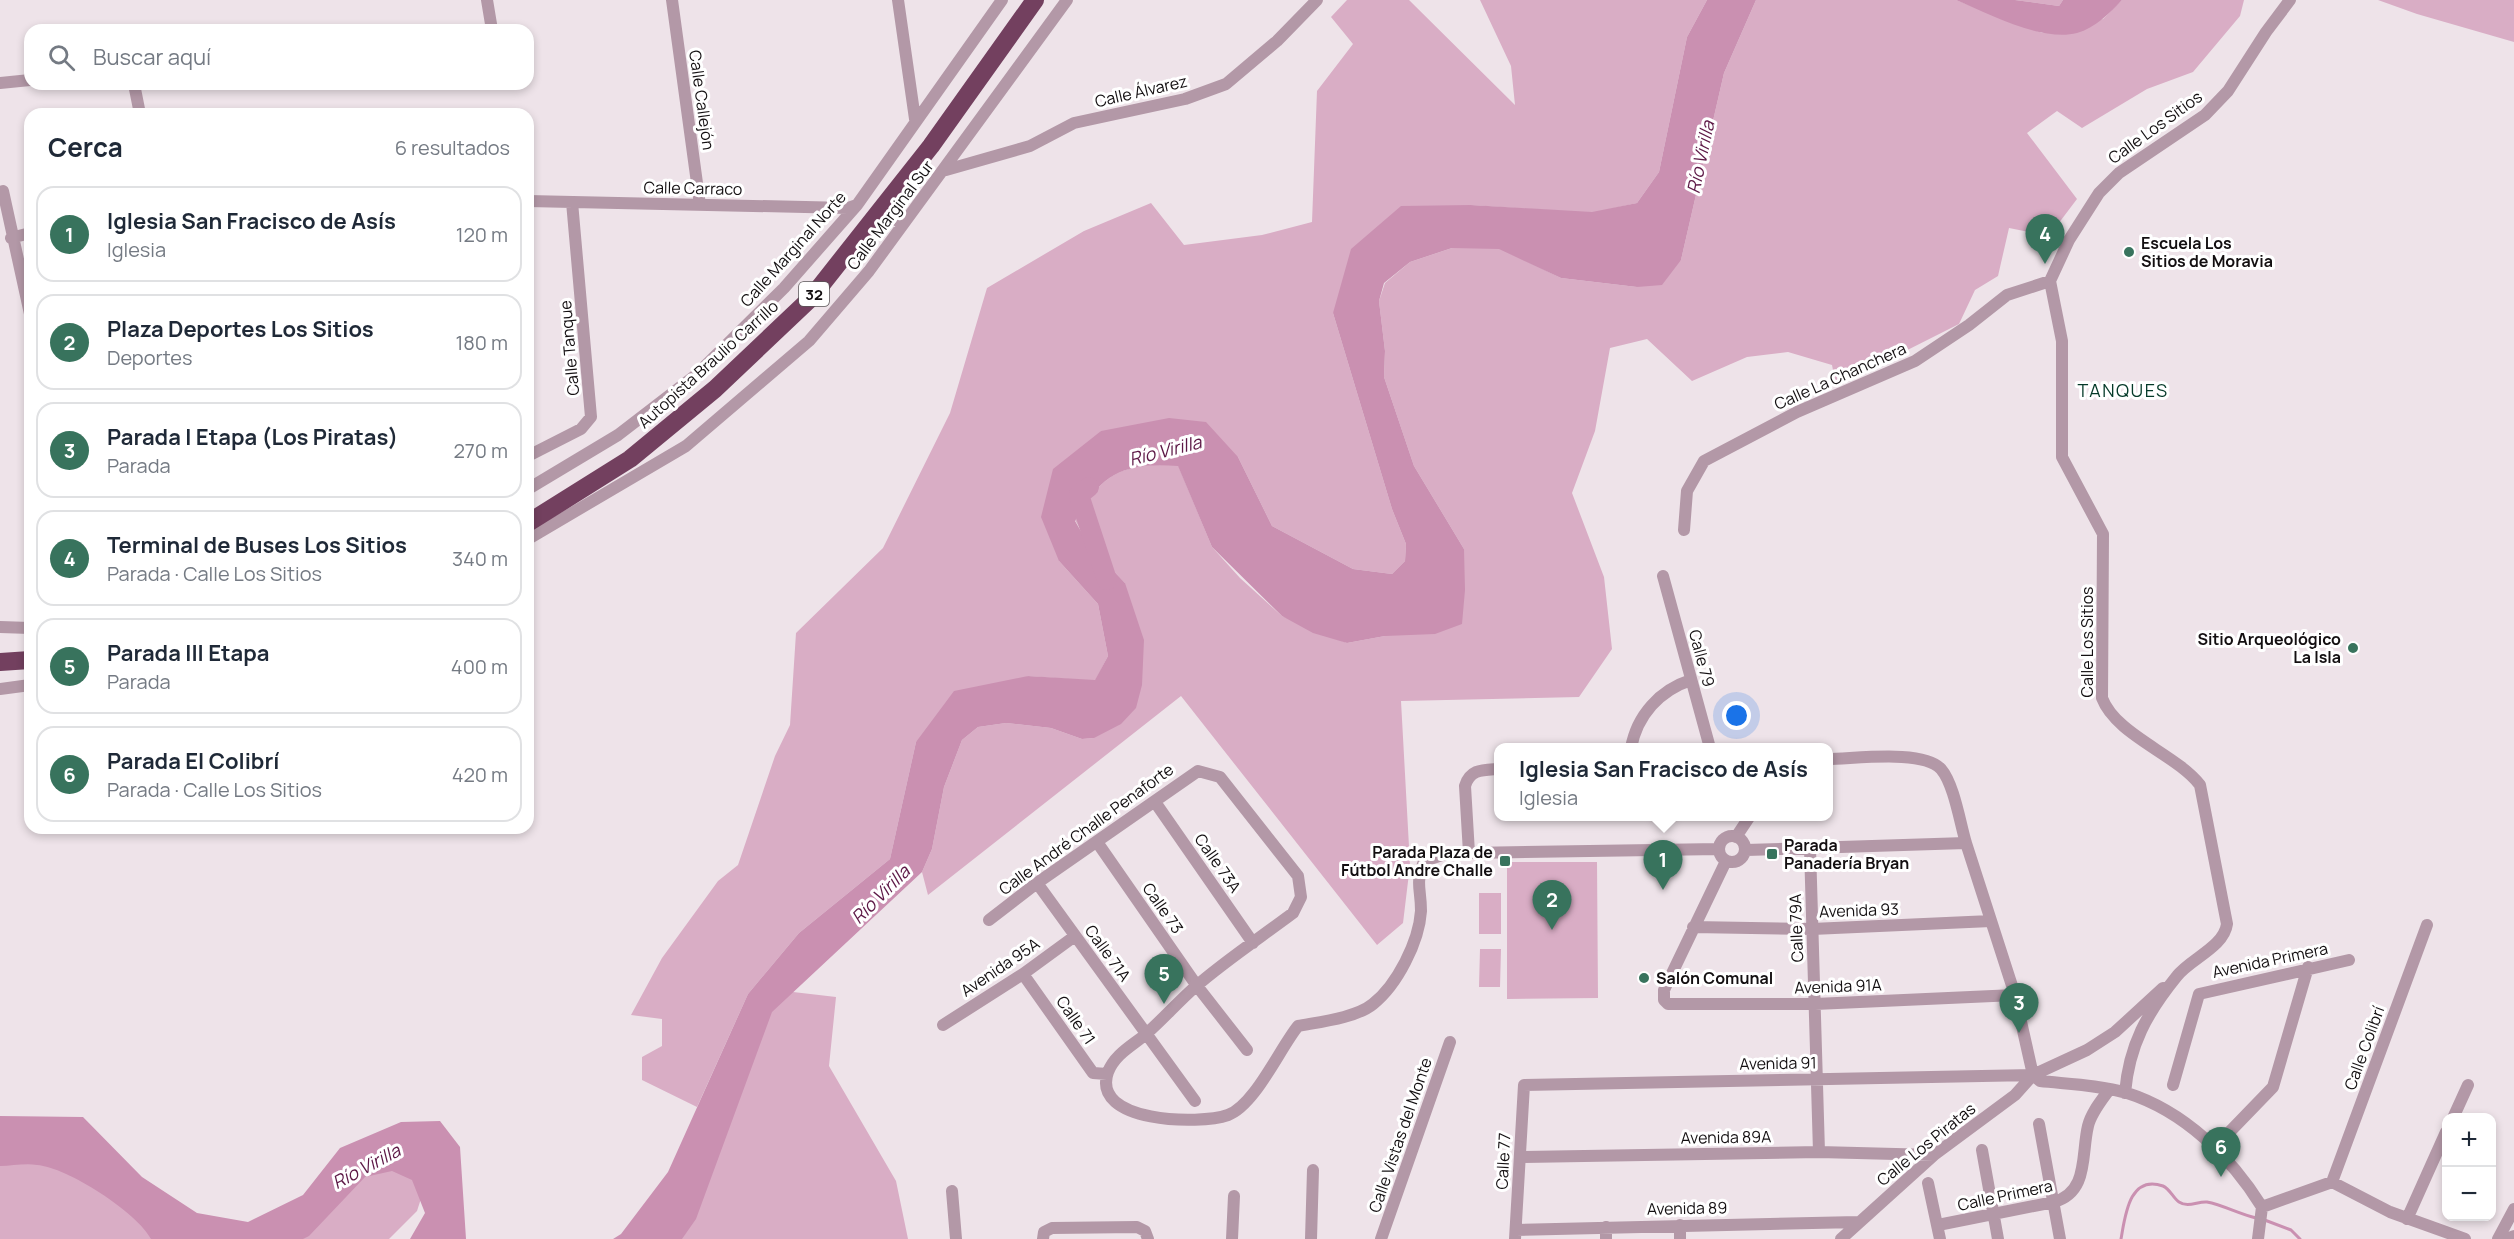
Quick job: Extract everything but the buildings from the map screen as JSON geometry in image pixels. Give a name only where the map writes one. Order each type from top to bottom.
[{"type":"highway","name":"Autopista Braulio Carrillo","points":[[534,519],[630,459],[715,389],[811,298],[884,208],[1035,0]]},
{"type":"highway","points":[[0,662],[24,660]]},
{"type":"street","points":[[487,0],[491,24]]},
{"type":"street","name":"Calle Callejón","points":[[672,0],[700,205]]},
{"type":"street","points":[[898,0],[915,119]]},
{"type":"street","name":"Calle Marginal Norte","points":[[534,485],[618,435],[696,375],[784,288],[857,205],[915,119],[1002,0]]},
{"type":"street","name":"Calle Marginal Sur","points":[[534,535],[686,446],[809,341],[869,271],[1067,0]]},
{"type":"street","name":"Calle Álvarez","points":[[945,170],[1030,146],[1074,123],[1185,99],[1226,84],[1277,41],[1317,0]]},
{"type":"street","name":"Calle Los Sitios","points":[[2125,1093],[2129,1057],[2143,1024],[2178,975],[2217,941],[2226,928],[2205,801],[2198,782],[2129,729],[2105,706],[2102,698],[2103,534],[2062,457],[2062,341],[2050,281],[2069,240],[2099,193],[2119,173],[2205,115],[2228,91],[2266,32],[2290,0]]},
{"type":"street","points":[[0,83],[24,81]]},
{"type":"street","points":[[135,90],[139,108]]},
{"type":"street","points":[[3,191],[11,238],[24,290]]},
{"type":"street","name":"Calle Carraco","points":[[534,201],[848,208],[857,205]]},
{"type":"street","name":"Calle Tanque","points":[[534,453],[580,429],[591,417],[572,202]]},
{"type":"street","points":[[884,208],[902,225]]},
{"type":"street","points":[[11,238],[24,235]]},
{"type":"street","name":"Calle La Chanchera","points":[[1684,530],[1687,491],[1704,461],[1797,412],[1915,361],[1969,325],[2007,295],[2050,281]]},
{"type":"street","name":"Calle 79","points":[[1663,576],[1709,743]]},
{"type":"street","points":[[0,627],[24,628]]},
{"type":"street","points":[[1631,743],[1637,726],[1658,698],[1673,687],[1691,680]]},
{"type":"street","points":[[0,688],[24,686]]},
{"type":"street","points":[[1833,759],[1910,757],[1934,763],[1947,780],[2015,996],[2033,1075],[2040,1081],[2125,1093],[2151,1102],[2192,1128],[2215,1147],[2239,1173],[2262,1207],[2258,1239]]},
{"type":"street","points":[[1469,853],[1467,778],[1479,770],[1494,769]]},
{"type":"street","name":"Calle André Challe Penaforte","points":[[989,920],[1036,883],[1198,771],[1220,777],[1298,876],[1301,897],[1293,913],[1197,986],[1146,1034],[1115,1059],[1107,1074]]},
{"type":"street","name":"Calle 73A","points":[[1155,802],[1253,943]]},
{"type":"street","points":[[1719,849],[1723,840],[1736,837],[1747,821]]},
{"type":"street","points":[[1736,837],[1743,842],[1746,850]]},
{"type":"street","name":"Calle 73","points":[[1096,842],[1197,986],[1247,1050]]},
{"type":"street","points":[[1746,850],[1966,843]]},
{"type":"street","name":"Calle 79A","points":[[1810,848],[1819,1152]]},
{"type":"street","points":[[1107,1074],[1106,1087],[1110,1097],[1128,1111],[1147,1116],[1189,1119],[1229,1115],[1247,1099],[1267,1075],[1283,1044],[1298,1026],[1341,1018],[1373,1005],[1403,967],[1414,942],[1421,911],[1418,878],[1424,861],[1442,855],[1469,853],[1719,849]]},
{"type":"street","points":[[1719,849],[1726,861]]},
{"type":"street","points":[[1726,861],[1737,862],[1746,850]]},
{"type":"street","points":[[1693,927],[1726,861]]},
{"type":"street","name":"Calle 71A","points":[[1036,883],[1195,1101]]},
{"type":"street","name":"Avenida 93","points":[[1693,927],[1812,928],[1991,921]]},
{"type":"street","name":"Calle Colibrí","points":[[2332,1182],[2427,925]]},
{"type":"street","name":"Avenida 91A","points":[[1693,927],[1664,990],[1664,1000],[1674,1006],[1815,1004],[2015,996]]},
{"type":"street","name":"Avenida 95A","points":[[943,1025],[1023,974],[1075,936]]},
{"type":"street","name":"Avenida Primera","points":[[2173,1084],[2199,994],[2308,967],[2349,960]]},
{"type":"street","points":[[2215,1147],[2273,1087],[2308,967]]},
{"type":"street","name":"Calle 71","points":[[1023,974],[1093,1073],[1107,1074]]},
{"type":"street","points":[[2033,1075],[2087,1050],[2115,1032],[2178,975]]},
{"type":"street","name":"Calle Vistas del Monte","points":[[1381,1239],[1450,1042]]},
{"type":"street","name":"Avenida 91","points":[[1524,1085],[2033,1075]]},
{"type":"street","name":"Calle Los Piratas","points":[[1841,1239],[1934,1155],[2015,1095],[2033,1075]]},
{"type":"street","name":"Calle 77","points":[[1516,1234],[1524,1085]]},
{"type":"street","points":[[2455,1113],[2468,1085]]},
{"type":"street","name":"Calle Primera","points":[[1938,1225],[2064,1199],[2076,1186],[2084,1166],[2091,1117],[2109,1090]]},
{"type":"street","points":[[2039,1124],[2060,1239]]},
{"type":"street","points":[[2407,1219],[2442,1141]]},
{"type":"street","points":[[1982,1150],[1998,1239]]},
{"type":"street","name":"Avenida 89A","points":[[1520,1157],[1819,1152],[1934,1155]]},
{"type":"street","points":[[1311,1239],[1313,1170]]},
{"type":"street","points":[[2262,1207],[2332,1182],[2407,1219],[2465,1239]]},
{"type":"street","points":[[1928,1183],[1940,1239]]},
{"type":"street","points":[[952,1191],[956,1239]]},
{"type":"street","points":[[1232,1239],[1234,1196]]},
{"type":"street","points":[[2498,1239],[2514,1209]]},
{"type":"street","name":"Avenida 89","points":[[1516,1234],[1606,1233],[1680,1225],[1858,1222]]},
{"type":"street","points":[[1680,1225],[1680,1239]]},
{"type":"street","points":[[1043,1239],[1044,1232],[1052,1228],[1137,1227],[1145,1231],[1148,1239]]},
{"type":"street","points":[[2506,1239],[2514,1236]]},
{"type":"shaded area","points":[[1347,0],[1409,0],[1515,105],[1511,66],[1480,0],[1707,0],[1687,37],[1659,172],[1637,203],[1592,213],[1471,205],[1333,313],[1392,509],[1406,544],[1405,561],[1392,574],[1353,569],[1272,526],[1238,457],[1101,431],[1059,561],[1098,604],[1108,656],[1095,681],[1028,676],[916,742],[890,859],[799,933],[748,994],[697,1107],[642,1080],[642,1057],[662,1046],[662,1019],[631,1015],[662,958],[718,881],[738,865],[775,756],[790,725],[796,633],[883,548],[950,413],[987,288],[1084,231],[1151,203],[1184,245],[1262,235],[1312,222],[1317,91],[1353,44],[1331,17]]},
{"type":"shaded area","points":[[1756,0],[1956,0],[2042,33],[2103,19],[2122,0],[2244,0],[2240,16],[2193,72],[2147,89],[2082,128],[2057,111],[2027,133],[2077,199],[2049,236],[2009,228],[1998,276],[1975,290],[1959,324],[1836,386],[1832,365],[1788,352],[1747,357],[1692,381],[1647,339],[1610,348],[1595,431],[1572,493],[1604,577],[1612,649],[1579,697],[1401,701],[1410,865],[1403,923],[1377,945],[1181,696],[928,895],[922,872],[932,849],[944,787],[962,740],[978,727],[1006,723],[1051,728],[1082,739],[1094,738],[1125,583],[1089,545],[1075,520],[1095,491],[1116,474],[1143,466],[1178,465],[1212,547],[1240,578],[1282,616],[1347,643],[1385,636],[1464,549],[1414,466],[1384,377],[1385,351],[1379,301],[1385,283],[1410,262],[1452,248],[1499,248],[1561,278],[1637,287],[1681,260],[1724,73]]},
{"type":"shaded area","points":[[2015,0],[2063,0],[2059,6]]},
{"type":"shaded area","points":[[2378,0],[2514,0],[2514,42],[2417,14]]},
{"type":"shaded area","points":[[1507,862],[1597,862],[1598,998],[1507,999]]},
{"type":"shaded area","points":[[1479,893],[1501,893],[1501,934],[1479,934]]},
{"type":"shaded area","points":[[1480,949],[1501,949],[1500,987],[1479,987]]},
{"type":"shaded area","points":[[776,990],[836,997],[829,1066],[896,1181],[908,1239],[641,1239]]},
{"type":"shaded area","points":[[0,1153],[37,1157],[214,1239],[0,1239]]},
{"type":"shaded area","points":[[378,1161],[427,1180],[417,1211],[389,1239],[234,1239]]},
{"type":"water","points":[[1707,0],[1756,0],[1724,73],[1681,260],[1662,285],[1637,287],[1561,278],[1499,249],[1452,248],[1410,262],[1384,283],[1379,301],[1385,351],[1384,377],[1414,466],[1464,549],[1465,590],[1462,624],[1435,634],[1385,636],[1347,643],[1313,633],[1282,616],[1212,547],[1178,466],[1143,466],[1116,474],[1105,481],[1075,521],[1089,545],[1125,583],[1144,640],[1142,685],[1136,708],[1121,724],[1094,738],[1082,739],[1051,728],[1006,723],[978,727],[962,740],[944,787],[932,849],[922,872],[772,1012],[696,1219],[682,1239],[613,1239],[621,1234],[668,1172],[748,994],[799,933],[890,859],[916,742],[954,691],[1028,676],[1095,680],[1108,656],[1098,604],[1059,561],[1041,517],[1053,469],[1101,431],[1169,418],[1206,422],[1238,457],[1272,526],[1353,569],[1392,574],[1405,561],[1406,544],[1392,509],[1333,313],[1351,249],[1401,206],[1471,205],[1592,212],[1637,203],[1659,172],[1687,37]]},
{"type":"water","points":[[1956,0],[2015,0],[2059,6],[2063,0],[2122,0],[2090,28],[2063,35],[2048,34],[2016,25]]},
{"type":"water","points":[[0,1116],[83,1117],[142,1177],[197,1213],[248,1222],[303,1195],[340,1148],[401,1122],[440,1121],[460,1147],[466,1239],[410,1239],[425,1213],[412,1180],[392,1171],[365,1177],[309,1236],[303,1239],[151,1239],[144,1228],[132,1217],[83,1182],[37,1165],[0,1166]]},
{"type":"waterway","name":"Río Virilla","points":[[1089,487],[1079,495],[1107,580]]},
{"type":"waterway","points":[[2121,1239],[2124,1220],[2131,1200],[2143,1186],[2152,1184],[2165,1187],[2182,1204],[2207,1202],[2256,1218]]},
{"type":"waterway","points":[[2262,1219],[2291,1230],[2300,1239]]},
{"type":"place","name":"Escuela Los Sitios de Moravia","points":[[2129,252]]},
{"type":"place","name":"Terminal de Buses Los Sitios","points":[[2045,264]]},
{"type":"place","name":"Sitio Arqueológico La Isla","points":[[2353,648]]},
{"type":"place","name":"Parada Panadería Bryan","points":[[1772,854]]},
{"type":"place","name":"Parada Plaza de Fútbol Andre Challe","points":[[1505,861]]},
{"type":"place","name":"Iglesia San Fracisco de Asís","points":[[1663,890]]},
{"type":"place","name":"Plaza Deportes Los Sitios","points":[[1552,930]]},
{"type":"place","name":"Salón Comunal","points":[[1644,978]]},
{"type":"place","name":"Parada III Etapa","points":[[1164,1004]]},
{"type":"place","name":"Parada I Etapa (Los Piratas)","points":[[2019,1033]]},
{"type":"place","name":"Parada El Colibrí","points":[[2221,1177]]},
{"type":"district","name":"TANQUES","points":[[2123,390]]}]
